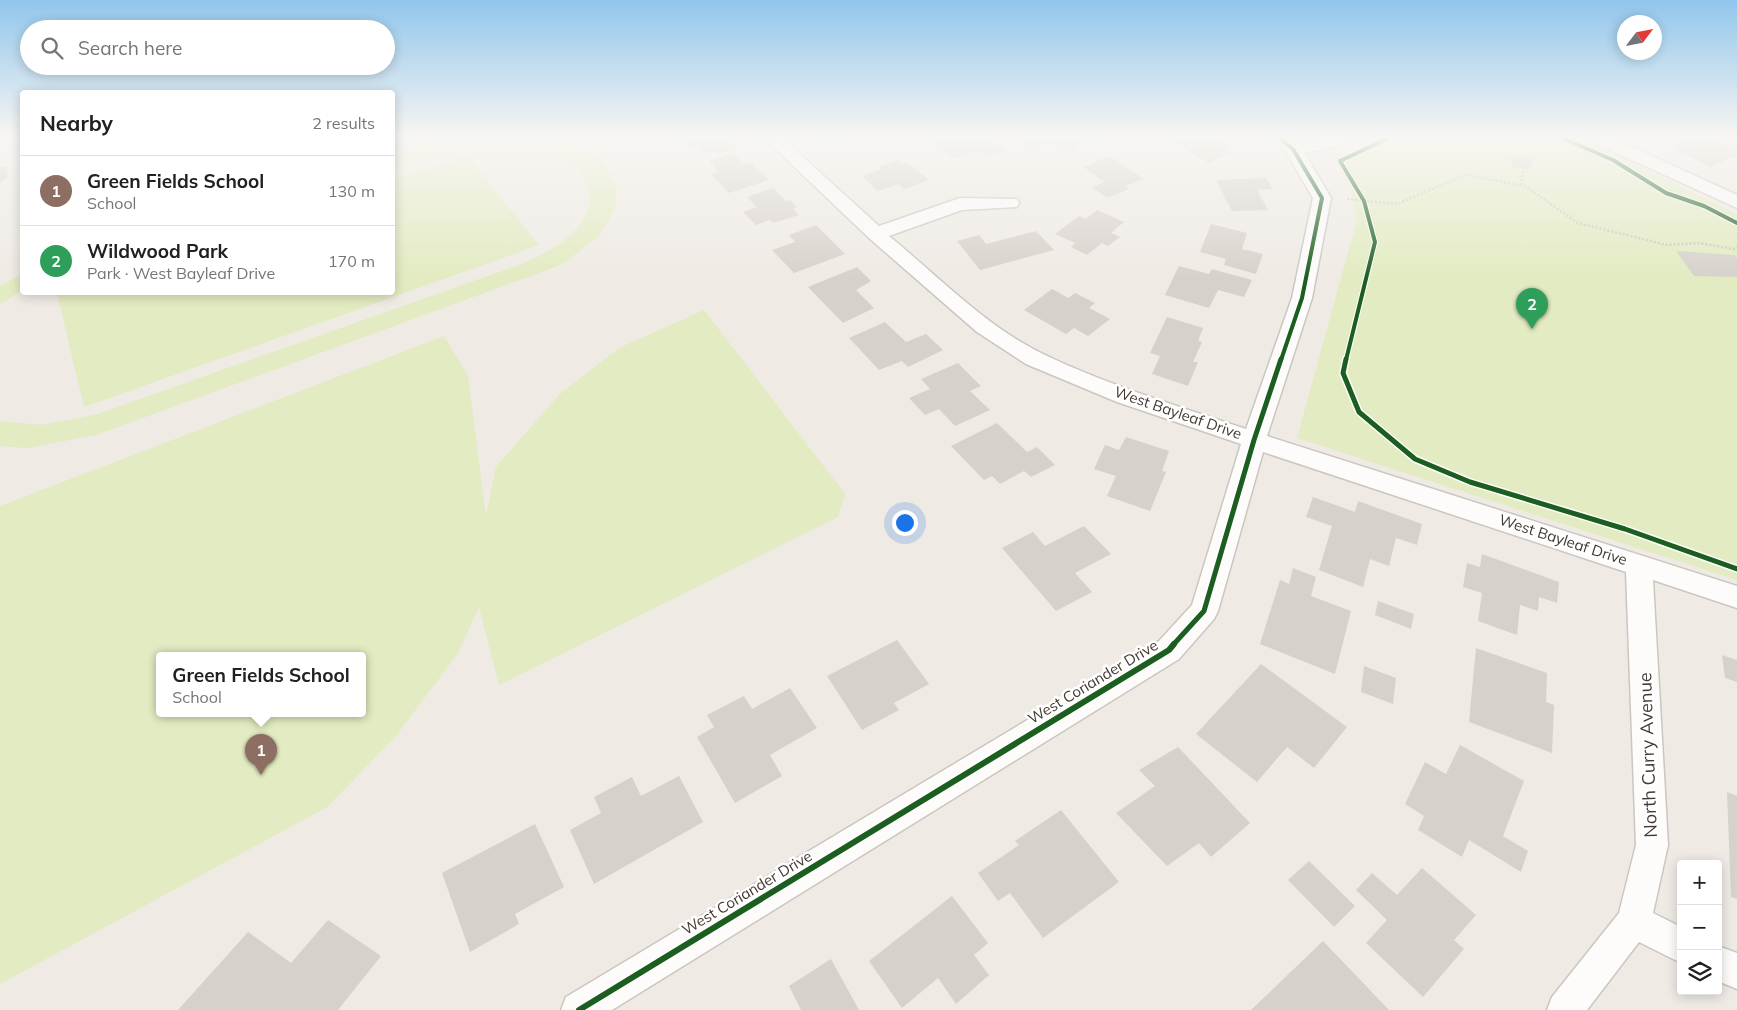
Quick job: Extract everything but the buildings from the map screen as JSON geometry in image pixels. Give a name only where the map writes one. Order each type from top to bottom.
[{"type":"street","name":"West Bayleaf Drive","points":[[822,184],[876,234],[984,327],[1034,359],[1125,396],[1254,440],[1737,597]]},
{"type":"street","name":"West Coriander Drive","points":[[580,1010],[1169,650],[1204,611],[1254,440],[1302,298],[1322,198],[1313,184]]},
{"type":"street","points":[[1698,184],[1737,202]]},
{"type":"street","points":[[876,234],[960,204],[1010,203]]},
{"type":"street","name":"North Curry Avenue","points":[[1565,1010],[1634,921],[1652,845],[1639,565]]},
{"type":"street","points":[[1634,921],[1677,944]]},
{"type":"street","points":[[1722,965],[1737,971]]},
{"type":"path","points":[[1341,199],[1397,204],[1444,184]]},
{"type":"path","points":[[1516,184],[1521,185],[1578,223],[1667,245],[1698,243],[1736,249]]},
{"type":"path","points":[[1359,193],[1366,209]]},
{"type":"green space","points":[[395,184],[490,184],[539,245],[84,407],[57,295],[395,295]]},
{"type":"green space","points":[[587,184],[616,185],[616,207],[600,235],[563,264],[96,435],[27,448],[0,446],[0,421],[41,425],[98,414],[522,264],[560,243],[579,226],[588,211],[590,196]]},
{"type":"green space","points":[[1349,184],[1676,184],[1737,214],[1737,580],[1297,438],[1357,220]]},
{"type":"green space","points":[[20,275],[20,291],[0,304],[0,286]]},
{"type":"green space","points":[[704,310],[845,494],[838,517],[499,685],[479,607],[458,653],[396,736],[327,807],[0,984],[0,506],[444,336],[468,376],[486,516],[496,467],[560,394],[619,348]]},
{"type":"cycle path","points":[[579,1010],[1169,650],[1204,611],[1254,440],[1302,298],[1322,198],[1314,184]]},
{"type":"cycle path","points":[[1354,184],[1364,201],[1375,242],[1343,373],[1359,412],[1415,459],[1470,482],[1625,529],[1737,569]]},
{"type":"cycle path","points":[[1652,184],[1666,193],[1704,206],[1737,223]]},
{"type":"place","name":"Wildwood Park","points":[[1532,329]]},
{"type":"place","name":"Green Fields School","points":[[261,775]]}]
